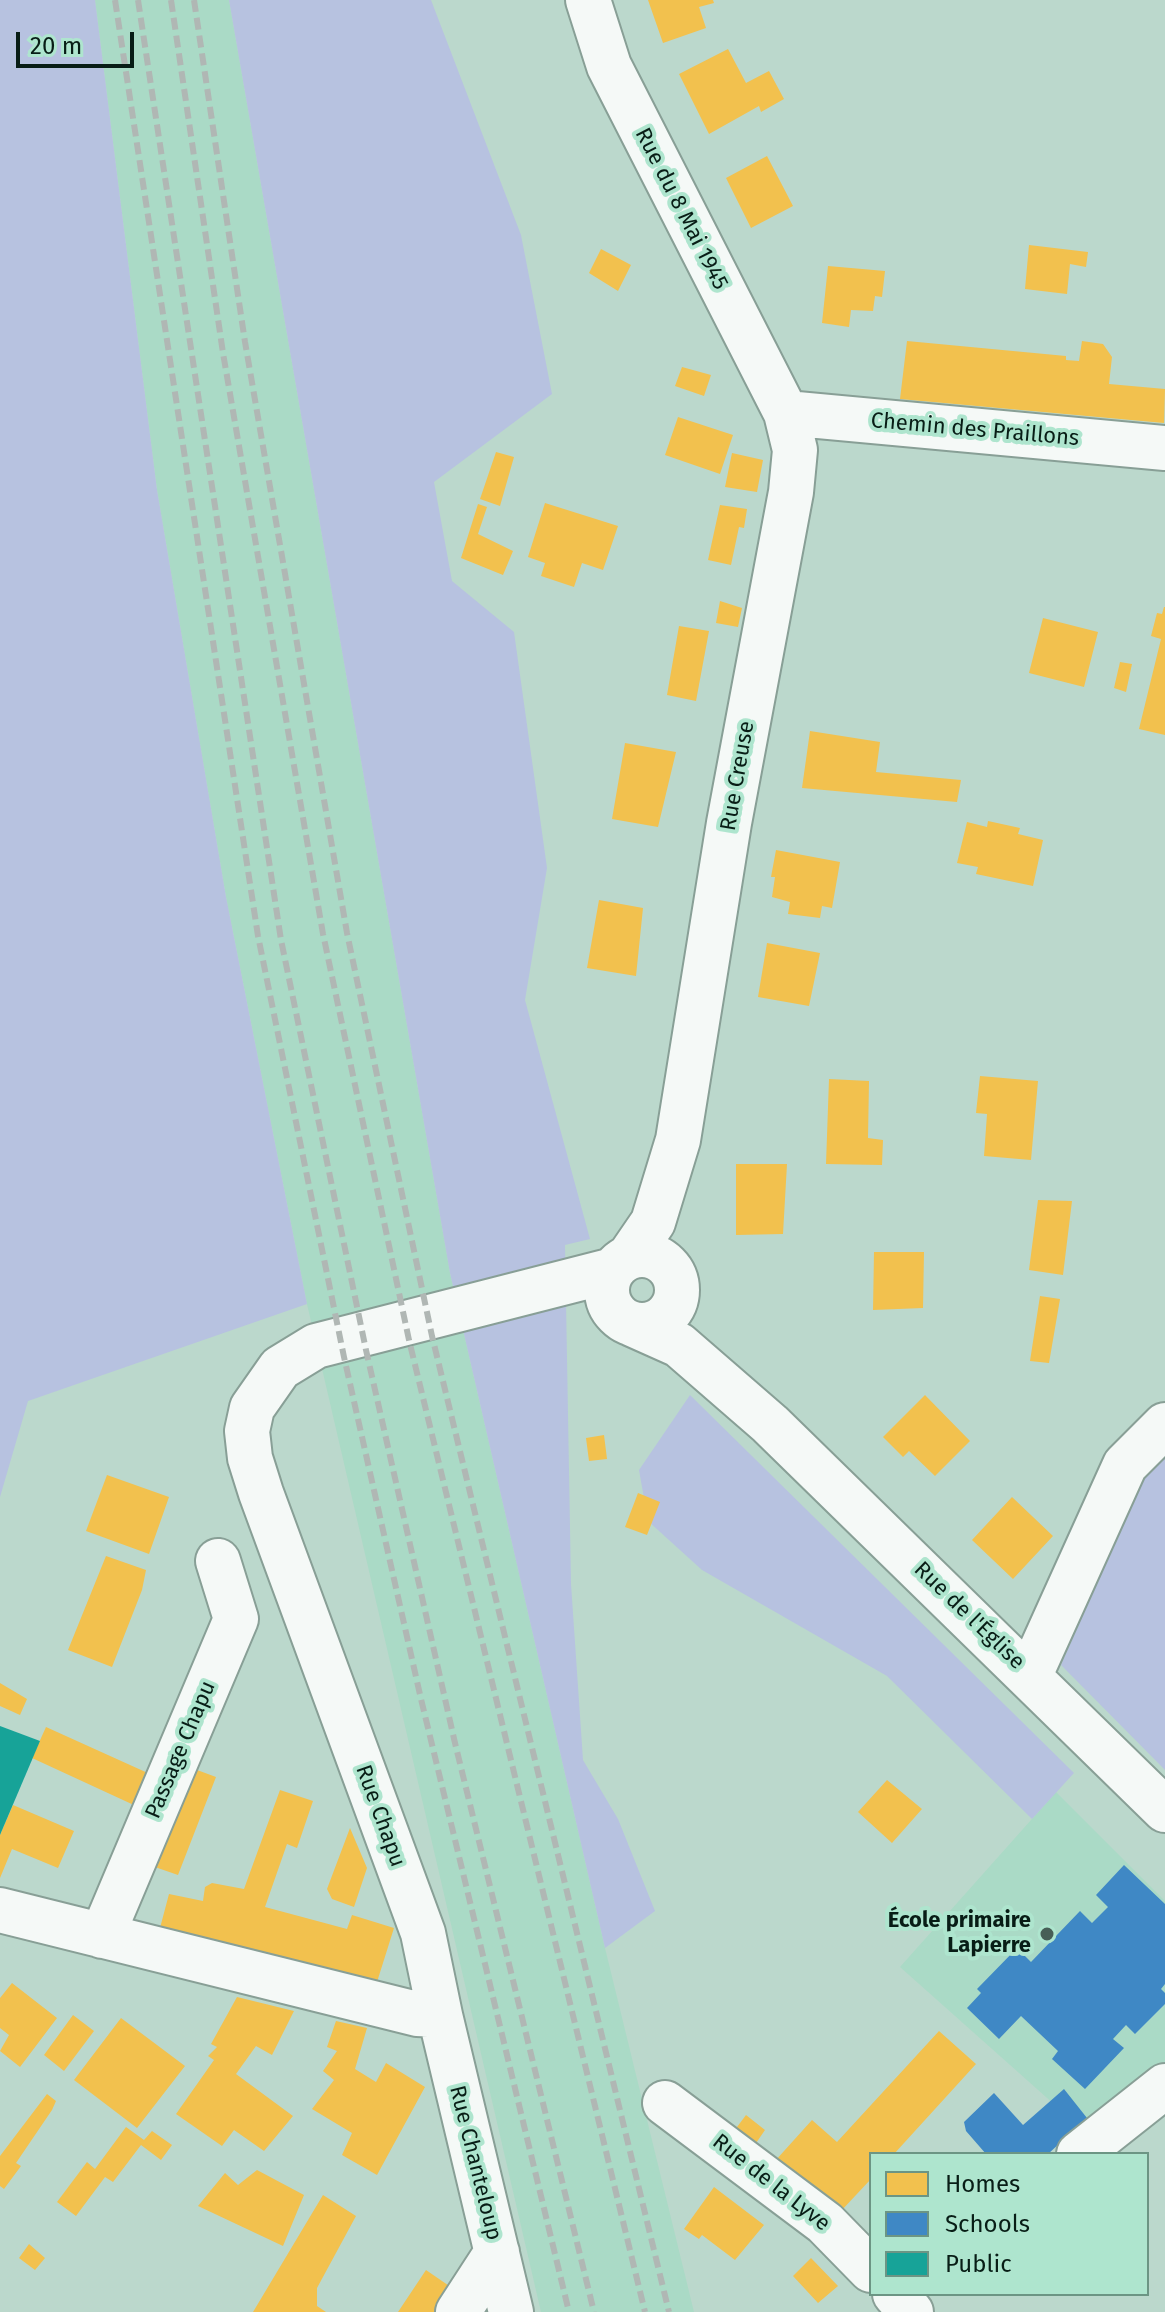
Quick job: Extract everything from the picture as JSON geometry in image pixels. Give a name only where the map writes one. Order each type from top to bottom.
[{"type":"street","name":"Rue du 8 Mai 1945","points":[[588,0],[609,66],[786,413]]},
{"type":"street","name":"Chemin des Praillons","points":[[786,413],[1165,448]]},
{"type":"street","name":"Rue Creuse","points":[[622,1291],[653,1222],[678,1140],[729,823],[791,492],[795,450],[786,413]]},
{"type":"street","name":"Rue Creuse","points":[[674,1286],[681,1208],[678,1140]]},
{"type":"street","name":"Rue de l'Église","points":[[770,1424],[653,1256],[622,1291],[770,1424],[1165,1810]]},
{"type":"street","name":"Rue Chapu","points":[[440,2015],[423,1933],[250,1458],[247,1431],[252,1408],[265,1386],[294,1357],[316,1346],[450,1313],[622,1291],[645,1325],[659,1321],[674,1286]]},
{"type":"street","points":[[1030,1675],[1125,1465],[1165,1425]]},
{"type":"street","name":"Passage Chapu","points":[[102,1936],[236,1619],[218,1561]]},
{"type":"street","points":[[0,1910],[417,2014],[440,2015]]},
{"type":"street","name":"Rue Chanteloup","points":[[440,2015],[511,2312]]},
{"type":"street","points":[[1082,2152],[1165,2086]]},
{"type":"street","name":"Rue de la Lyve","points":[[665,2103],[825,2223],[869,2267]]},
{"type":"street","points":[[458,2312],[497,2252]]},
{"type":"shaded area","points":[[0,0],[95,0],[157,490],[226,897],[307,1304],[28,1401],[0,1497]]},
{"type":"shaded area","points":[[95,0],[229,0],[450,1273],[605,1948],[694,2312],[541,2312],[307,1304],[226,897],[157,490]]},
{"type":"shaded area","points":[[229,0],[431,0],[521,235],[552,394],[434,482],[452,581],[514,632],[547,868],[525,1000],[590,1239],[565,1245],[571,1584],[583,1760],[618,1819],[655,1911],[605,1948],[450,1273]]},
{"type":"shaded area","points":[[690,1395],[1074,1773],[1032,1819],[887,1676],[702,1570],[648,1521],[639,1470]]},
{"type":"shaded area","points":[[1165,1443],[1165,1770],[1061,1665],[1153,1453]]},
{"type":"shaded area","name":"École primaire Lapierre","points":[[1056,1792],[1165,1901],[1165,2067],[1083,2130],[900,1967]]},
{"type":"building: Homes","points":[[648,0],[713,0],[714,3],[699,7],[706,28],[663,43]]},
{"type":"building: Homes","points":[[728,49],[746,83],[769,71],[784,99],[761,112],[759,106],[709,134],[679,74]]},
{"type":"building: Homes","points":[[767,156],[793,206],[751,228],[726,178]]},
{"type":"building: Homes","points":[[1029,245],[1088,252],[1086,267],[1070,264],[1067,294],[1025,289]]},
{"type":"building: Homes","points":[[601,249],[631,265],[618,291],[589,273]]},
{"type":"building: Homes","points":[[828,266],[885,271],[882,297],[875,296],[873,311],[851,310],[849,327],[822,323]]},
{"type":"building: Homes","points":[[907,341],[1066,356],[1066,360],[1079,361],[1082,341],[1103,344],[1112,357],[1109,384],[1165,389],[1164,423],[900,399]]},
{"type":"building: Homes","points":[[682,367],[711,375],[704,396],[675,386]]},
{"type":"building: Homes","points":[[678,417],[733,435],[720,474],[665,455]]},
{"type":"building: Homes","points":[[496,452],[514,457],[500,506],[480,499]]},
{"type":"building: Homes","points":[[732,453],[763,460],[757,492],[725,487]]},
{"type":"building: Homes","points":[[545,503],[618,526],[603,570],[582,563],[574,587],[541,576],[545,563],[528,557]]},
{"type":"building: Homes","points":[[478,504],[487,507],[478,534],[513,551],[503,575],[461,558]]},
{"type":"building: Homes","points":[[720,505],[747,509],[744,528],[739,527],[731,565],[708,560]]},
{"type":"building: Homes","points":[[720,601],[742,608],[738,627],[716,623]]},
{"type":"building: Homes","points":[[1164,607],[1165,735],[1139,729],[1161,639],[1151,636],[1157,613],[1162,614]]},
{"type":"building: Homes","points":[[1043,618],[1098,632],[1084,687],[1029,673]]},
{"type":"building: Homes","points":[[679,626],[709,631],[696,701],[667,695]]},
{"type":"building: Homes","points":[[1120,662],[1132,664],[1126,692],[1114,688]]},
{"type":"building: Homes","points":[[810,731],[880,742],[876,772],[961,780],[957,802],[802,788]]},
{"type":"building: Homes","points":[[625,743],[676,752],[658,827],[612,819]]},
{"type":"building: Homes","points":[[988,821],[1020,828],[1018,834],[1043,840],[1033,886],[976,874],[978,867],[957,863],[967,822],[987,827]]},
{"type":"building: Homes","points":[[776,850],[840,862],[832,908],[822,906],[820,918],[788,914],[790,902],[772,897],[775,877],[771,877]]},
{"type":"building: Homes","points":[[599,900],[643,908],[636,976],[587,968]]},
{"type":"building: Homes","points":[[767,943],[820,953],[809,1006],[758,997]]},
{"type":"building: Homes","points":[[980,1076],[1038,1081],[1031,1160],[984,1156],[987,1114],[976,1113]]},
{"type":"building: Homes","points":[[829,1079],[869,1081],[868,1138],[883,1140],[882,1165],[826,1164]]},
{"type":"building: Homes","points":[[736,1164],[787,1164],[783,1234],[736,1235]]},
{"type":"building: Homes","points":[[1038,1200],[1072,1201],[1063,1275],[1029,1270]]},
{"type":"building: Homes","points":[[874,1252],[924,1252],[923,1308],[873,1310]]},
{"type":"building: Homes","points":[[1040,1296],[1060,1299],[1049,1363],[1030,1361]]},
{"type":"building: Homes","points":[[925,1395],[970,1441],[935,1476],[909,1451],[903,1457],[883,1437]]},
{"type":"building: Homes","points":[[604,1435],[607,1459],[589,1461],[586,1438]]},
{"type":"building: Homes","points":[[107,1475],[169,1497],[149,1554],[86,1531]]},
{"type":"building: Homes","points":[[638,1493],[660,1502],[647,1535],[625,1527]]},
{"type":"building: Homes","points":[[1012,1497],[1053,1536],[1013,1579],[972,1540]]},
{"type":"building: Homes","points":[[106,1556],[146,1570],[142,1590],[112,1667],[68,1650]]},
{"type":"building: Homes","points":[[0,1683],[27,1699],[20,1715],[0,1706]]},
{"type":"building: Homes","points":[[46,1727],[161,1779],[149,1812],[32,1758]]},
{"type":"building: Homes","points":[[189,1767],[216,1777],[178,1875],[152,1866]]},
{"type":"building: Homes","points":[[887,1780],[922,1809],[892,1843],[858,1812]]},
{"type":"building: Homes","points":[[280,1790],[313,1801],[297,1848],[287,1844],[265,1907],[347,1929],[352,1915],[394,1928],[377,1982],[160,1928],[169,1894],[203,1901],[205,1887],[212,1883],[244,1889]]},
{"type":"building: Homes","points":[[13,1805],[74,1831],[58,1868],[12,1849],[0,1878],[0,1835]]},
{"type":"building: Homes","points":[[350,1828],[367,1868],[354,1907],[332,1899],[327,1889]]},
{"type":"building: Homes","points":[[12,1983],[57,2018],[20,2067],[0,2051],[9,2035],[0,2028],[0,1998]]},
{"type":"building: Homes","points":[[237,1997],[294,2011],[272,2055],[256,2046],[236,2074],[293,2116],[264,2151],[234,2130],[222,2146],[176,2114],[214,2060],[208,2056],[217,2047],[211,2044]]},
{"type":"building: Homes","points":[[73,2015],[94,2031],[64,2071],[44,2055]]},
{"type":"building: Homes","points":[[121,2018],[185,2066],[137,2128],[74,2080]]},
{"type":"building: Homes","points":[[336,2021],[367,2028],[355,2069],[376,2082],[386,2063],[425,2087],[377,2175],[342,2155],[352,2133],[312,2109],[334,2080],[323,2071],[337,2051],[327,2047]]},
{"type":"building: Homes","points":[[939,2031],[976,2064],[896,2152],[869,2152],[869,2181],[841,2211],[775,2161],[812,2120],[837,2142]]},
{"type":"building: Homes","points":[[47,2094],[56,2101],[52,2110],[16,2163],[21,2166],[4,2189],[0,2186],[0,2156]]},
{"type":"building: Homes","points":[[746,2115],[765,2130],[754,2146],[734,2131]]},
{"type":"building: Homes","points":[[126,2127],[144,2140],[152,2131],[172,2145],[161,2160],[141,2145],[113,2182],[105,2177],[76,2216],[57,2202],[87,2162],[95,2169]]},
{"type":"building: Homes","points":[[257,2170],[304,2195],[283,2246],[198,2206],[225,2173],[238,2185]]},
{"type":"building: Homes","points":[[714,2187],[764,2225],[735,2260],[702,2235],[699,2239],[684,2229]]},
{"type":"building: Homes","points":[[323,2195],[356,2216],[317,2288],[317,2306],[326,2312],[253,2312]]},
{"type":"building: Homes","points":[[29,2244],[45,2258],[35,2270],[19,2258]]},
{"type":"building: Homes","points":[[811,2258],[838,2286],[818,2303],[793,2276]]},
{"type":"building: Homes","points":[[426,2270],[458,2292],[445,2312],[398,2312]]},
{"type":"building: Schools","points":[[1124,1865],[1165,1904],[1165,1984],[1161,1989],[1165,1993],[1165,2004],[1135,2034],[1126,2025],[1113,2039],[1124,2048],[1085,2089],[1052,2059],[1058,2051],[1021,2016],[999,2039],[967,2008],[981,1993],[977,1989],[1017,1948],[1031,1962],[1080,1911],[1092,1923],[1108,1907],[1096,1895]]},
{"type":"building: Schools","points":[[1064,2089],[1087,2118],[1050,2152],[984,2152],[966,2131],[964,2122],[994,2093],[1023,2125]]},
{"type":"building: Public","points":[[0,1726],[40,1741],[0,1835]]},
{"type":"railway","points":[[115,0],[258,936],[344,1357],[421,1699],[569,2312]]},
{"type":"railway","points":[[138,0],[281,940],[366,1350],[455,1743],[594,2312]]},
{"type":"railway","points":[[171,0],[223,353],[323,934],[409,1340],[645,2312]]},
{"type":"railway","points":[[194,0],[245,342],[347,933],[432,1336],[669,2312]]},
{"type":"place","name":"École primaire Lapierre","points":[[1047,1934]]}]
